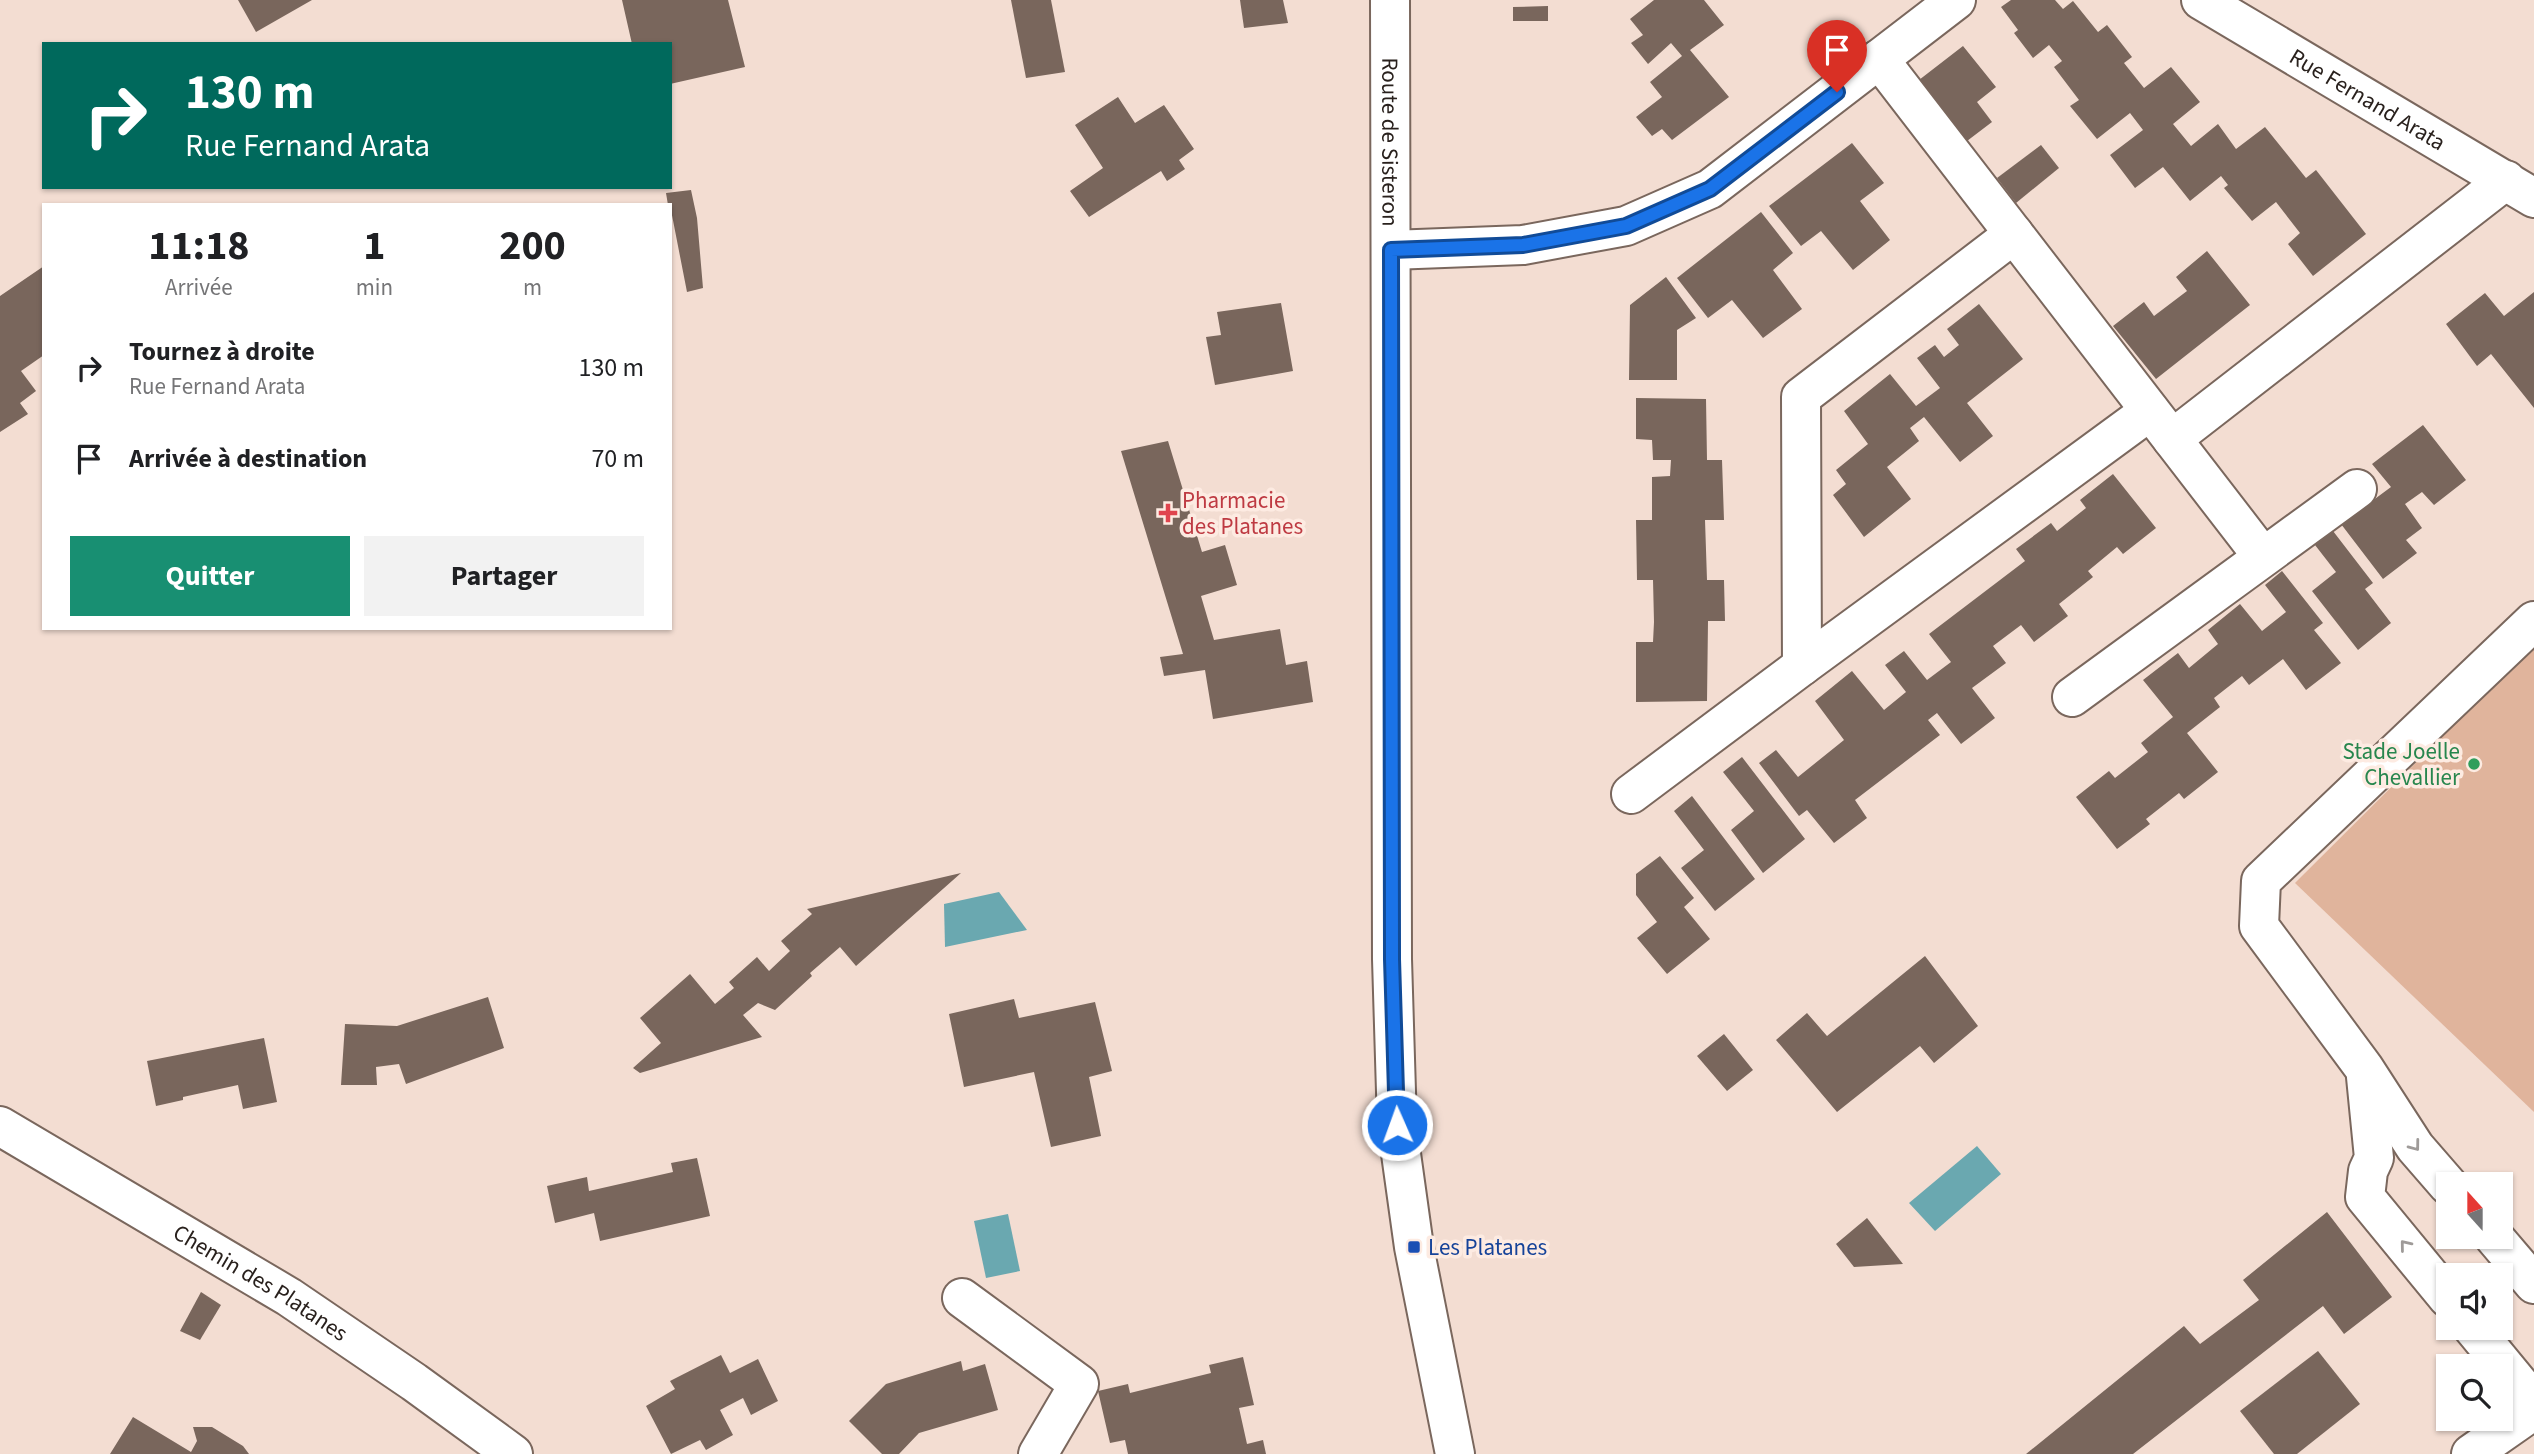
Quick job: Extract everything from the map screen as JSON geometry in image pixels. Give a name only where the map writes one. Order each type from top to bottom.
[{"type":"street","name":"Route de Sisteron","points":[[1390,0],[1392,959],[1397,1125],[1414,1247],[1455,1454]]},
{"type":"street","points":[[1391,250],[1523,245],[1626,226],[1710,189],[1956,0]]},
{"type":"street","name":"Rue Fernand Arata","points":[[2201,0],[2520,189]]},
{"type":"street","points":[[1879,59],[2263,557]]},
{"type":"street","points":[[1631,794],[1802,666],[2520,189]]},
{"type":"street","points":[[1802,666],[1801,397],[2014,234]]},
{"type":"street","points":[[2072,697],[2357,489]]},
{"type":"street","points":[[2437,1172],[2415,1147],[2364,1068],[2259,926],[2261,881],[2534,621]]},
{"type":"street","points":[[2364,1068],[2375,1157],[2368,1171],[2365,1197],[2436,1283]]},
{"type":"street","name":"Chemin des Platanes","points":[[0,1126],[289,1297],[414,1382],[513,1454]]},
{"type":"street","points":[[2505,1250],[2534,1284]]},
{"type":"street","points":[[962,1298],[1079,1384],[1038,1454]]},
{"type":"street","points":[[2483,1340],[2534,1402]]},
{"type":"street","points":[[2471,1454],[2534,1410]]},
{"type":"shaded area","name":"Stade Joelle Chevallier","points":[[2534,645],[2534,1112],[2295,883]]},
{"type":"water","points":[[999,892],[1027,930],[945,947],[944,904]]},
{"type":"water","points":[[1977,1146],[2001,1174],[1935,1231],[1909,1203]]},
{"type":"water","points":[[1008,1214],[1020,1271],[986,1278],[974,1221]]},
{"type":"building","points":[[238,0],[312,0],[256,32]]},
{"type":"building","points":[[622,0],[728,0],[745,67],[672,84],[672,42],[632,42]]},
{"type":"building","points":[[1011,0],[1051,0],[1065,72],[1026,78]]},
{"type":"building","points":[[1240,0],[1283,0],[1288,23],[1244,28]]},
{"type":"building","points":[[1654,0],[1704,0],[1724,25],[1690,50],[1729,97],[1672,140],[1662,129],[1652,136],[1636,117],[1662,97],[1650,82],[1682,56],[1671,43],[1648,64],[1631,43],[1643,35],[1630,19]]},
{"type":"building","points":[[2011,0],[2055,0],[2063,9],[2073,1],[2098,32],[2107,25],[2132,57],[2124,63],[2144,88],[2171,67],[2200,102],[2173,124],[2191,146],[2218,124],[2236,149],[2265,127],[2306,178],[2316,170],[2366,234],[2313,276],[2288,244],[2300,233],[2276,202],[2252,221],[2224,188],[2228,185],[2221,176],[2190,201],[2163,167],[2135,188],[2110,155],[2143,130],[2130,113],[2097,139],[2070,106],[2079,100],[2054,67],[2062,61],[2049,45],[2033,58],[2014,33],[2018,30],[2001,7]]},
{"type":"building","points":[[1548,6],[1548,21],[1513,21],[1513,7]]},
{"type":"building","points":[[1963,46],[1996,87],[1977,102],[1992,122],[1967,141],[1919,80]]},
{"type":"building","points":[[1118,97],[1135,123],[1164,105],[1194,149],[1179,160],[1185,169],[1167,181],[1161,171],[1089,217],[1070,191],[1103,168],[1075,125]]},
{"type":"building","points":[[1852,143],[1884,183],[1860,201],[1890,240],[1853,270],[1821,231],[1801,246],[1769,206]]},
{"type":"building","points":[[2041,145],[2059,168],[2016,203],[1997,178]]},
{"type":"building","points":[[691,190],[697,218],[703,288],[687,292],[672,203],[668,203],[666,193]]},
{"type":"building","points":[[1761,212],[1793,253],[1773,270],[1802,309],[1763,338],[1732,300],[1708,318],[1677,278]]},
{"type":"building","points":[[2207,251],[2250,305],[2156,379],[2113,326],[2144,302],[2154,316],[2187,291],[2176,277]]},
{"type":"building","points":[[42,267],[42,356],[21,371],[36,391],[20,403],[28,414],[0,432],[0,296]]},
{"type":"building","points":[[1666,277],[1696,318],[1677,330],[1677,380],[1629,380],[1630,305]]},
{"type":"building","points":[[2534,292],[2534,408],[2491,354],[2477,366],[2446,324],[2485,293],[2504,316]]},
{"type":"building","points":[[1281,303],[1293,371],[1215,385],[1206,337],[1221,335],[1217,312]]},
{"type":"building","points":[[1979,304],[2023,359],[1967,403],[1993,436],[1960,462],[1924,417],[1910,428],[1919,441],[1887,467],[1911,499],[1864,537],[1833,495],[1846,484],[1836,470],[1868,444],[1844,411],[1890,374],[1916,406],[1940,388],[1917,358],[1935,345],[1944,357],[1959,345],[1947,329]]},
{"type":"building","points":[[1636,398],[1706,399],[1707,460],[1722,460],[1724,520],[1705,520],[1707,580],[1724,580],[1725,621],[1708,621],[1707,701],[1636,702],[1636,642],[1653,642],[1654,622],[1653,580],[1637,580],[1636,520],[1652,520],[1652,477],[1670,476],[1671,460],[1653,460],[1652,440],[1636,439]]},
{"type":"building","points":[[2423,425],[2466,480],[2434,505],[2422,492],[2405,504],[2422,528],[2406,540],[2417,553],[2383,579],[2341,524],[2391,487],[2372,464]]},
{"type":"building","points":[[1168,441],[1202,552],[1225,545],[1237,585],[1201,596],[1214,640],[1280,629],[1286,665],[1307,661],[1313,702],[1213,719],[1205,670],[1164,676],[1160,657],[1183,654],[1121,451]]},
{"type":"building","points":[[2113,474],[2156,528],[2123,554],[2117,547],[2088,571],[2093,577],[2059,604],[2068,616],[2034,642],[2021,625],[1993,646],[2006,663],[1972,688],[1995,718],[1961,744],[1937,713],[1928,720],[1940,735],[1855,800],[1867,818],[1834,843],[1807,810],[1799,816],[1759,763],[1776,750],[1798,777],[1844,740],[1815,701],[1852,671],[1884,710],[1906,692],[1885,665],[1904,651],[1927,680],[1951,662],[1929,634],[2025,561],[2016,549],[2051,523],[2057,531],[2086,508],[2080,500]]},
{"type":"building","points":[[2333,531],[2373,583],[2365,589],[2391,623],[2358,650],[2312,591],[2336,572],[2315,545]]},
{"type":"building","points":[[2282,571],[2323,623],[2314,630],[2341,663],[2306,690],[2283,659],[2249,685],[2242,676],[2214,698],[2220,707],[2187,733],[2218,772],[2184,799],[2179,793],[2146,819],[2150,824],[2117,849],[2076,797],[2109,771],[2115,778],[2148,752],[2141,743],[2173,717],[2143,680],[2178,653],[2189,668],[2218,644],[2208,630],[2240,604],[2262,631],[2286,612],[2265,585]]},
{"type":"building","points":[[1742,757],[1805,839],[1763,873],[1731,830],[1754,811],[1723,772]]},
{"type":"building","points":[[1692,796],[1755,879],[1715,911],[1681,868],[1704,850],[1674,811]]},
{"type":"building","points":[[1660,856],[1694,898],[1684,907],[1710,939],[1667,974],[1637,938],[1657,922],[1636,895],[1636,874]]},
{"type":"building","points":[[961,873],[856,966],[840,947],[810,973],[812,976],[775,1010],[758,1003],[743,1015],[762,1037],[640,1073],[633,1068],[661,1043],[640,1018],[690,974],[715,1004],[734,988],[729,982],[757,957],[769,971],[790,951],[781,941],[812,914],[807,909]]},
{"type":"building","points":[[1925,956],[1978,1026],[1934,1063],[1920,1046],[1837,1112],[1776,1040],[1807,1013],[1827,1036]]},
{"type":"building","points":[[488,997],[504,1048],[406,1084],[399,1064],[376,1067],[377,1085],[341,1085],[345,1024],[397,1026]]},
{"type":"building","points":[[1014,999],[1019,1018],[1095,1002],[1112,1071],[1089,1077],[1101,1136],[1051,1147],[1034,1072],[964,1087],[949,1014]]},
{"type":"building","points":[[1724,1034],[1753,1070],[1727,1091],[1697,1056]]},
{"type":"building","points":[[264,1038],[277,1102],[243,1109],[238,1085],[156,1106],[147,1061]]},
{"type":"building","points":[[697,1158],[710,1216],[600,1241],[594,1213],[555,1223],[547,1186],[587,1177],[589,1191],[673,1172],[671,1163]]},
{"type":"building","points":[[2327,1212],[2392,1297],[2344,1334],[2323,1306],[2133,1454],[2026,1454],[2184,1326],[2200,1344],[2259,1300],[2243,1280]]},
{"type":"building","points":[[1867,1218],[1903,1264],[1854,1267],[1836,1244]]},
{"type":"building","points":[[201,1292],[221,1305],[200,1340],[180,1331]]},
{"type":"building","points":[[2318,1351],[2360,1404],[2297,1454],[2274,1454],[2240,1411]]},
{"type":"building","points":[[721,1355],[730,1373],[758,1359],[778,1401],[751,1415],[743,1398],[720,1410],[733,1435],[706,1450],[700,1440],[671,1454],[646,1406],[675,1389],[670,1381]]},
{"type":"building","points":[[1243,1357],[1254,1405],[1239,1408],[1247,1444],[1263,1440],[1266,1454],[1128,1454],[1125,1440],[1110,1443],[1098,1391],[1128,1384],[1130,1393],[1211,1373],[1209,1365]]},
{"type":"building","points":[[961,1361],[963,1371],[985,1364],[998,1410],[919,1433],[899,1454],[882,1454],[849,1421],[886,1384]]},
{"type":"building","points":[[133,1417],[191,1452],[197,1441],[193,1427],[212,1427],[243,1446],[249,1454],[110,1454]]},
{"type":"place","name":"Pharmacie des Platanes","points":[[1168,513]]},
{"type":"place","name":"Stade Joelle Chevallier","points":[[2474,764]]},
{"type":"place","name":"Les Platanes","points":[[1414,1247]]},
{"type":"route","points":[[1397,1125],[1392,959],[1391,250],[1523,245],[1626,226],[1710,189],[1837,92]]}]
